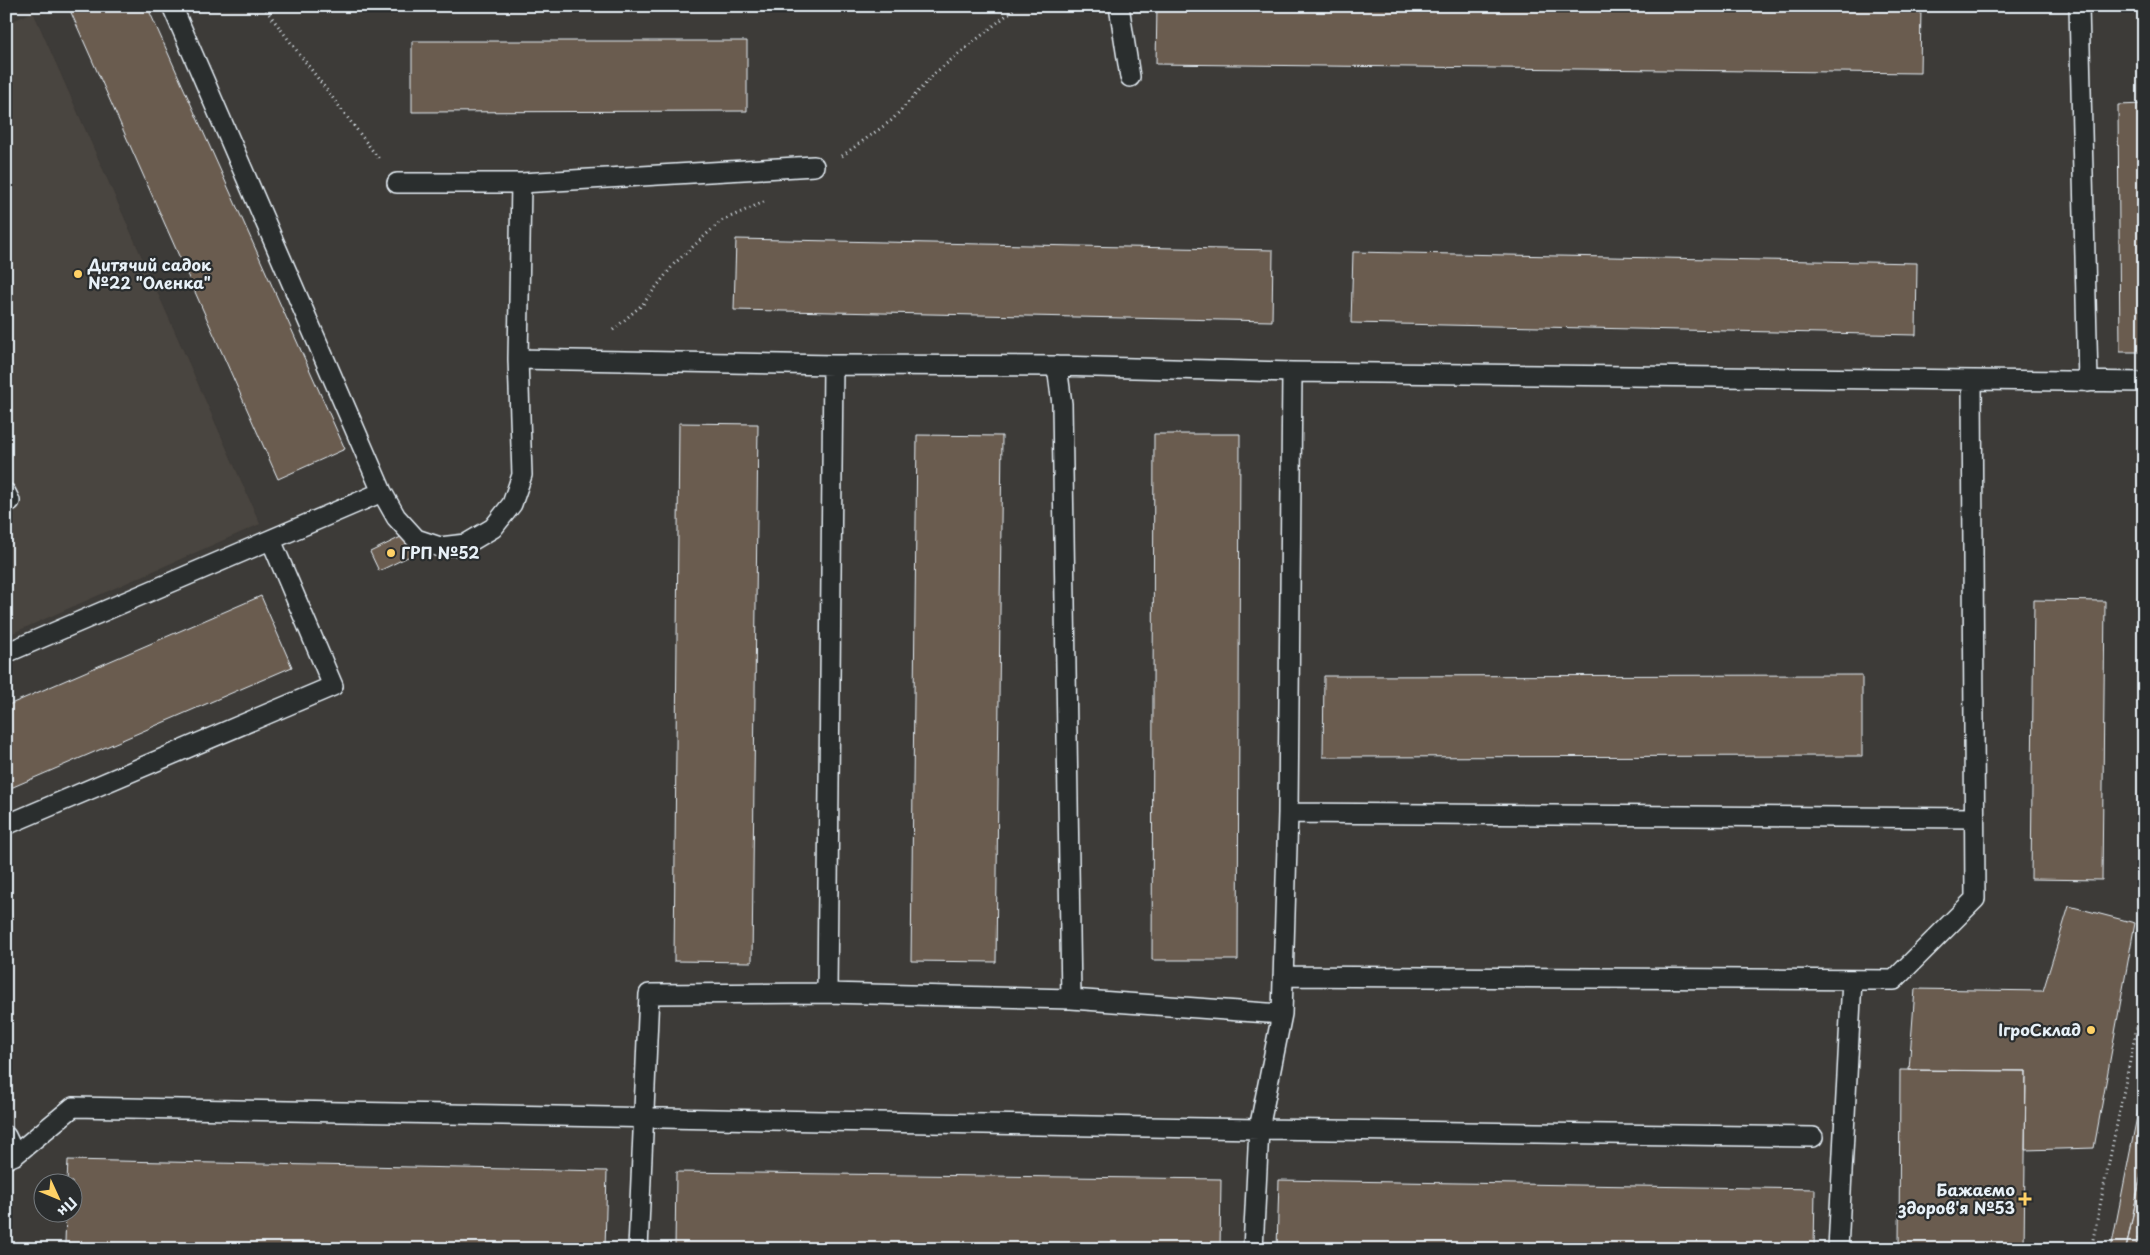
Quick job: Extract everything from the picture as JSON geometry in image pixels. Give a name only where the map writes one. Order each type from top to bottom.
[{"type":"lane","points":[[172,6],[382,492],[396,516],[416,539],[440,548],[466,544],[492,528],[512,504],[522,475],[518,359],[522,182]]},
{"type":"lane","points":[[1119,6],[1130,77]]},
{"type":"lane","points":[[2079,6],[2088,382]]},
{"type":"lane","points":[[397,183],[522,182],[814,166]]},
{"type":"lane","points":[[518,359],[832,365],[1057,366],[1292,372],[2144,382]]},
{"type":"lane","points":[[827,993],[832,365]]},
{"type":"lane","points":[[1057,366],[1062,404],[1071,1000]]},
{"type":"lane","points":[[1253,1249],[1260,1130],[1282,1014],[1288,813],[1292,372]]},
{"type":"lane","points":[[1283,976],[1894,980],[1975,899],[1972,380]]},
{"type":"lane","points":[[6,653],[382,492]]},
{"type":"lane","points":[[6,493],[10,501],[6,502]]},
{"type":"lane","points":[[6,826],[333,686],[271,540]]},
{"type":"lane","points":[[1288,813],[1974,818]]},
{"type":"lane","points":[[1838,1249],[1852,980]]},
{"type":"lane","points":[[638,1249],[649,994],[827,993],[1071,1000],[1282,1014]]},
{"type":"lane","points":[[6,1136],[10,1157],[73,1107],[1260,1130],[1813,1137]]},
{"type":"path","points":[[263,6],[397,183]]},
{"type":"path","points":[[837,160],[892,120],[935,73],[1018,6]]},
{"type":"path","points":[[608,334],[643,304],[674,264],[721,221],[772,198]]},
{"type":"path","points":[[2091,1249],[2142,1014],[2144,992]]},
{"type":"path","points":[[2136,1249],[2144,1210]]},
{"type":"shaded area","name":"Дитячий садок №22 \"Оленка\"","points":[[33,12],[260,524],[6,636],[6,24]]},
{"type":"building","points":[[74,6],[147,6],[345,449],[278,479],[69,8]]},
{"type":"building","points":[[1157,6],[1921,6],[1920,73],[1156,64]]},
{"type":"building","points":[[412,41],[747,41],[747,111],[412,112]]},
{"type":"building","points":[[2144,104],[2144,352],[2120,352],[2118,105]]},
{"type":"building","points":[[736,239],[1273,250],[1272,321],[734,310]]},
{"type":"building","points":[[1353,252],[1917,263],[1916,335],[1351,323]]},
{"type":"building","points":[[679,423],[758,424],[752,962],[674,961]]},
{"type":"building","points":[[1154,434],[1240,434],[1238,960],[1152,960]]},
{"type":"building","points":[[917,435],[1002,436],[996,962],[911,961]]},
{"type":"building","name":"ГРП №52","points":[[403,536],[412,555],[379,571],[370,552]]},
{"type":"building","points":[[261,596],[292,667],[6,790],[6,706]]},
{"type":"building","points":[[2034,600],[2105,601],[2102,880],[2031,879]]},
{"type":"building","points":[[1862,675],[1862,756],[1323,757],[1324,676]]},
{"type":"building","points":[[2069,906],[2135,923],[2094,1148],[2025,1150],[2026,1071],[1909,1070],[1915,989],[2043,991]]},
{"type":"building","points":[[1900,1070],[2026,1071],[2024,1249],[1899,1249]]},
{"type":"building","points":[[2144,1081],[2144,1160],[2126,1249],[2111,1249]]},
{"type":"building","points":[[68,1160],[607,1171],[605,1249],[337,1249],[65,1243],[66,1222],[82,1222],[82,1172],[67,1172]]},
{"type":"building","points":[[2144,1160],[2144,1249],[2126,1249]]},
{"type":"building","points":[[676,1172],[1221,1179],[1220,1249],[675,1249]]},
{"type":"building","points":[[1279,1180],[1815,1189],[1814,1249],[1277,1249]]},
{"type":"place","name":"Дитячий садок №22 \"Оленка\"","points":[[78,274]]},
{"type":"place","name":"ГРП №52","points":[[391,553]]},
{"type":"place","name":"ІгроСклад","points":[[2091,1030]]},
{"type":"place","name":"Бажаємо здоров'я №53","points":[[2025,1199]]}]
